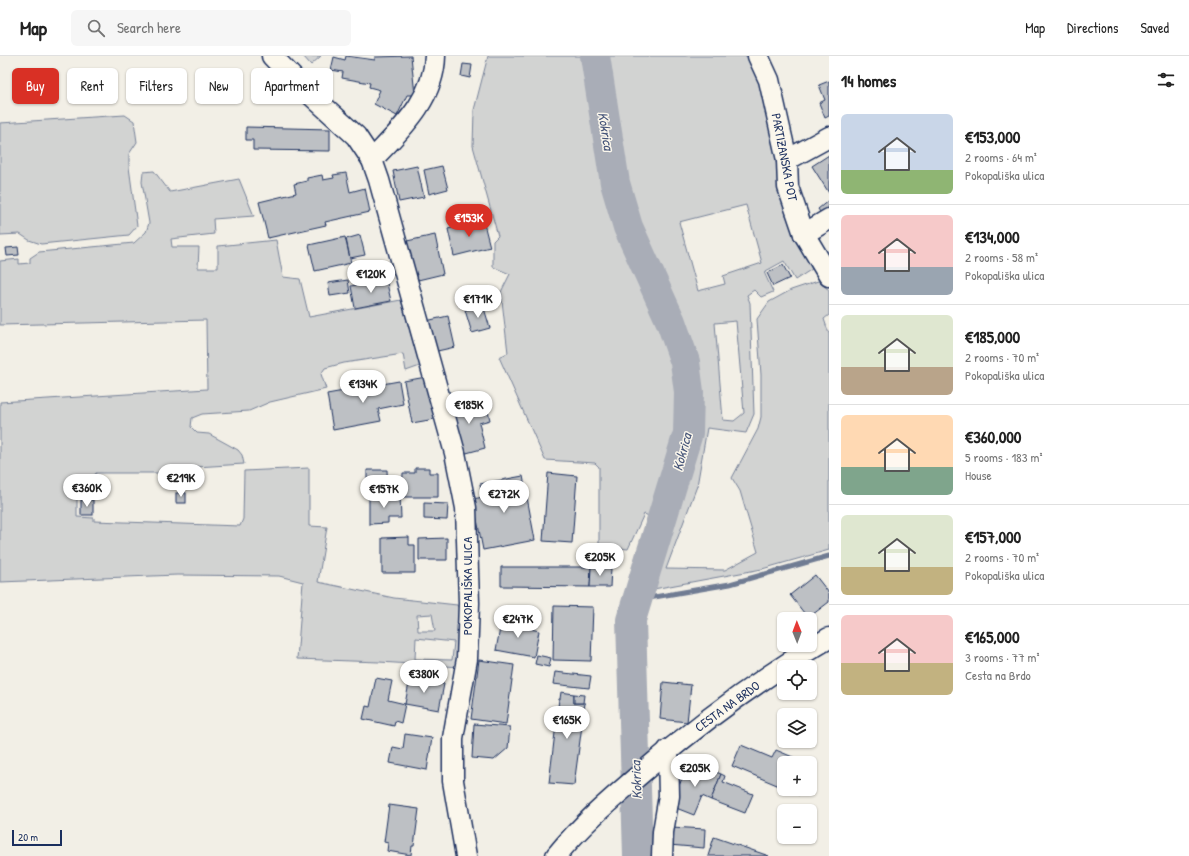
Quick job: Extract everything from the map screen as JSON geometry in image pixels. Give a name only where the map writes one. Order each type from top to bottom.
[{"type":"street","name":"POKOPALIŠKA ULICA","points":[[272,56],[298,83],[356,136],[372,160],[379,180],[455,453],[466,508],[469,603],[467,659],[453,738],[453,753],[454,781],[466,856]]},
{"type":"street","points":[[372,160],[412,118],[431,85],[436,56]]},
{"type":"street","name":"PARTIZANSKA POT","points":[[758,56],[769,80],[787,160],[788,187],[804,234],[829,276]]},
{"type":"street","points":[[787,160],[829,137]]},
{"type":"street","points":[[804,234],[828,219]]},
{"type":"street","name":"CESTA NA BRDO","points":[[556,856],[588,820],[668,750],[726,705],[802,654],[829,638]]},
{"type":"street","points":[[662,856],[663,832],[669,796],[668,750]]},
{"type":"shaded area","points":[[303,56],[321,56],[311,65]]},
{"type":"shaded area","points":[[488,56],[590,56],[600,115],[606,184],[623,235],[663,316],[678,368],[683,398],[680,433],[672,471],[649,516],[644,514],[628,549],[599,546],[599,467],[595,463],[545,460],[499,357],[508,353],[501,292],[510,274],[493,267],[493,241],[498,236],[473,146],[474,110]]},
{"type":"shaded area","points":[[601,56],[752,56],[770,100],[786,215],[812,269],[795,280],[784,261],[764,272],[773,292],[761,297],[754,290],[747,295],[750,303],[754,414],[746,433],[707,428],[697,486],[666,569],[725,570],[758,552],[740,491],[732,478],[758,429],[761,417],[761,375],[757,319],[769,302],[791,290],[818,281],[829,290],[829,315],[824,319],[829,334],[829,550],[762,569],[648,590],[652,567],[683,482],[690,452],[693,433],[695,379],[684,334],[674,308],[631,214],[626,193],[623,164],[612,127]],"holes":[[[746,205],[762,263],[723,276],[725,284],[698,291],[679,222]],[[736,321],[744,413],[734,421],[723,420],[715,323]]]},
{"type":"shaded area","points":[[125,115],[134,121],[137,142],[129,154],[129,167],[137,226],[129,235],[41,244],[29,240],[20,234],[0,235],[0,123]]},
{"type":"shaded area","points":[[154,171],[170,192],[239,179],[254,216],[213,219],[214,234],[171,239],[172,247],[199,247],[198,268],[218,268],[218,246],[276,240],[283,277],[300,279],[309,317],[401,300],[420,366],[406,371],[403,354],[344,363],[325,368],[321,374],[326,389],[270,402],[249,411],[202,414],[192,418],[191,427],[197,433],[209,434],[238,450],[242,455],[244,464],[180,468],[179,473],[96,473],[93,477],[94,497],[77,497],[77,517],[94,518],[94,521],[240,526],[243,519],[244,471],[309,468],[309,526],[327,527],[318,582],[394,598],[457,605],[463,616],[461,667],[297,659],[303,582],[279,576],[177,575],[0,582],[0,402],[207,389],[206,320],[0,325],[0,261],[19,259],[19,264],[30,263],[30,258],[39,252],[134,243],[146,232],[149,223],[142,182],[143,172]],"holes":[[[432,614],[435,631],[418,631],[417,615]],[[416,638],[454,642],[452,660],[415,659]]]},
{"type":"building","points":[[346,56],[375,60],[375,57],[411,56],[415,95],[407,95],[397,116],[374,104],[380,90],[369,87],[370,83],[342,78],[343,72],[333,70],[333,68],[331,68],[334,57],[345,60]]},
{"type":"building","points":[[463,64],[472,65],[470,78],[461,76]]},
{"type":"building","points":[[829,81],[829,116],[825,118],[819,103],[825,100],[819,85]]},
{"type":"building","points":[[246,127],[330,129],[330,151],[253,150],[253,140],[246,140]]},
{"type":"building","points":[[829,155],[829,193],[812,166]]},
{"type":"building","points":[[417,166],[424,197],[399,202],[393,171]]},
{"type":"building","points":[[442,166],[448,189],[429,194],[424,170]]},
{"type":"building","points":[[346,173],[350,192],[365,188],[370,212],[325,222],[326,225],[268,238],[259,202],[296,193],[294,184],[307,181],[307,178],[322,175],[323,180],[334,178],[333,175]]},
{"type":"building","points":[[829,200],[829,214],[824,218],[818,209]]},
{"type":"building","points":[[483,220],[490,247],[454,256],[448,229]]},
{"type":"building","points":[[360,235],[365,255],[350,258],[346,239]]},
{"type":"building","points":[[435,235],[443,274],[418,280],[417,275],[415,276],[407,241]]},
{"type":"building","points":[[345,237],[351,263],[315,271],[309,245]]},
{"type":"building","points":[[18,247],[19,255],[7,256],[6,248]]},
{"type":"building","points":[[783,265],[790,278],[773,286],[767,273]]},
{"type":"building","points":[[386,279],[391,301],[355,308],[351,286]]},
{"type":"building","points":[[348,280],[350,293],[330,296],[328,283]]},
{"type":"building","points":[[483,305],[490,328],[472,333],[465,310]]},
{"type":"building","points":[[448,316],[455,347],[433,352],[426,321]]},
{"type":"building","points":[[426,377],[435,419],[412,423],[404,381]]},
{"type":"building","points":[[399,381],[403,404],[378,409],[381,421],[333,430],[327,394]]},
{"type":"building","points":[[485,399],[490,420],[479,423],[485,448],[459,455],[447,408]]},
{"type":"building","points":[[415,468],[429,468],[429,473],[438,473],[438,497],[402,497],[403,473],[415,473]]},
{"type":"building","points":[[367,470],[387,470],[388,497],[367,497]]},
{"type":"building","points":[[548,473],[577,476],[572,543],[543,541]]},
{"type":"building","points":[[523,476],[535,540],[483,550],[473,499],[483,497],[480,484]]},
{"type":"building","points":[[176,493],[186,493],[186,503],[176,503]]},
{"type":"building","points":[[400,496],[401,518],[388,518],[388,523],[369,524],[369,497]]},
{"type":"building","points":[[81,500],[93,500],[93,515],[81,515]]},
{"type":"building","points":[[424,503],[448,504],[447,520],[424,519]]},
{"type":"building","points":[[409,537],[409,545],[415,545],[415,573],[382,573],[382,538]]},
{"type":"building","points":[[447,538],[447,560],[419,560],[419,539]]},
{"type":"building","points":[[501,567],[591,567],[590,587],[501,586]]},
{"type":"building","points":[[591,567],[611,568],[610,587],[590,587]]},
{"type":"building","points":[[815,575],[829,593],[829,602],[816,612],[803,612],[790,595]]},
{"type":"building","points":[[554,606],[593,607],[591,661],[553,660]]},
{"type":"building","points":[[516,621],[527,623],[527,628],[539,631],[534,657],[496,650],[501,623],[515,625]]},
{"type":"building","points":[[537,655],[551,658],[549,667],[535,664]]},
{"type":"building","points":[[479,660],[514,665],[506,724],[471,719]]},
{"type":"building","points":[[555,672],[591,676],[589,688],[553,684]]},
{"type":"building","points":[[376,678],[392,681],[388,700],[405,704],[401,723],[395,721],[394,726],[363,719],[366,706],[370,707]]},
{"type":"building","points":[[410,678],[444,684],[439,710],[405,704]]},
{"type":"building","points":[[663,682],[691,685],[687,722],[660,719]]},
{"type":"building","points":[[561,692],[574,694],[574,703],[585,703],[574,785],[549,783]]},
{"type":"building","points":[[574,694],[584,695],[583,703],[574,703]]},
{"type":"building","points":[[474,724],[510,727],[508,748],[494,760],[472,758]]},
{"type":"building","points":[[405,734],[432,738],[427,770],[390,763],[393,747],[403,749]]},
{"type":"building","points":[[741,745],[772,758],[776,750],[790,756],[777,756],[777,785],[732,766]]},
{"type":"building","points":[[689,761],[721,774],[711,800],[702,796],[694,815],[671,806]]},
{"type":"building","points":[[721,774],[725,776],[723,782],[753,794],[745,813],[711,800]]},
{"type":"building","points":[[389,805],[419,809],[414,846],[412,846],[411,855],[387,851],[388,843],[384,842]]},
{"type":"building","points":[[671,827],[705,829],[704,848],[669,845]]},
{"type":"building","points":[[714,837],[769,856],[708,856]]},
{"type":"waterway","name":"Kokrica","points":[[595,56],[615,183],[628,227],[671,322],[685,362],[689,392],[688,433],[631,620],[638,856]]},
{"type":"waterway","points":[[637,600],[730,584],[829,556]]}]
